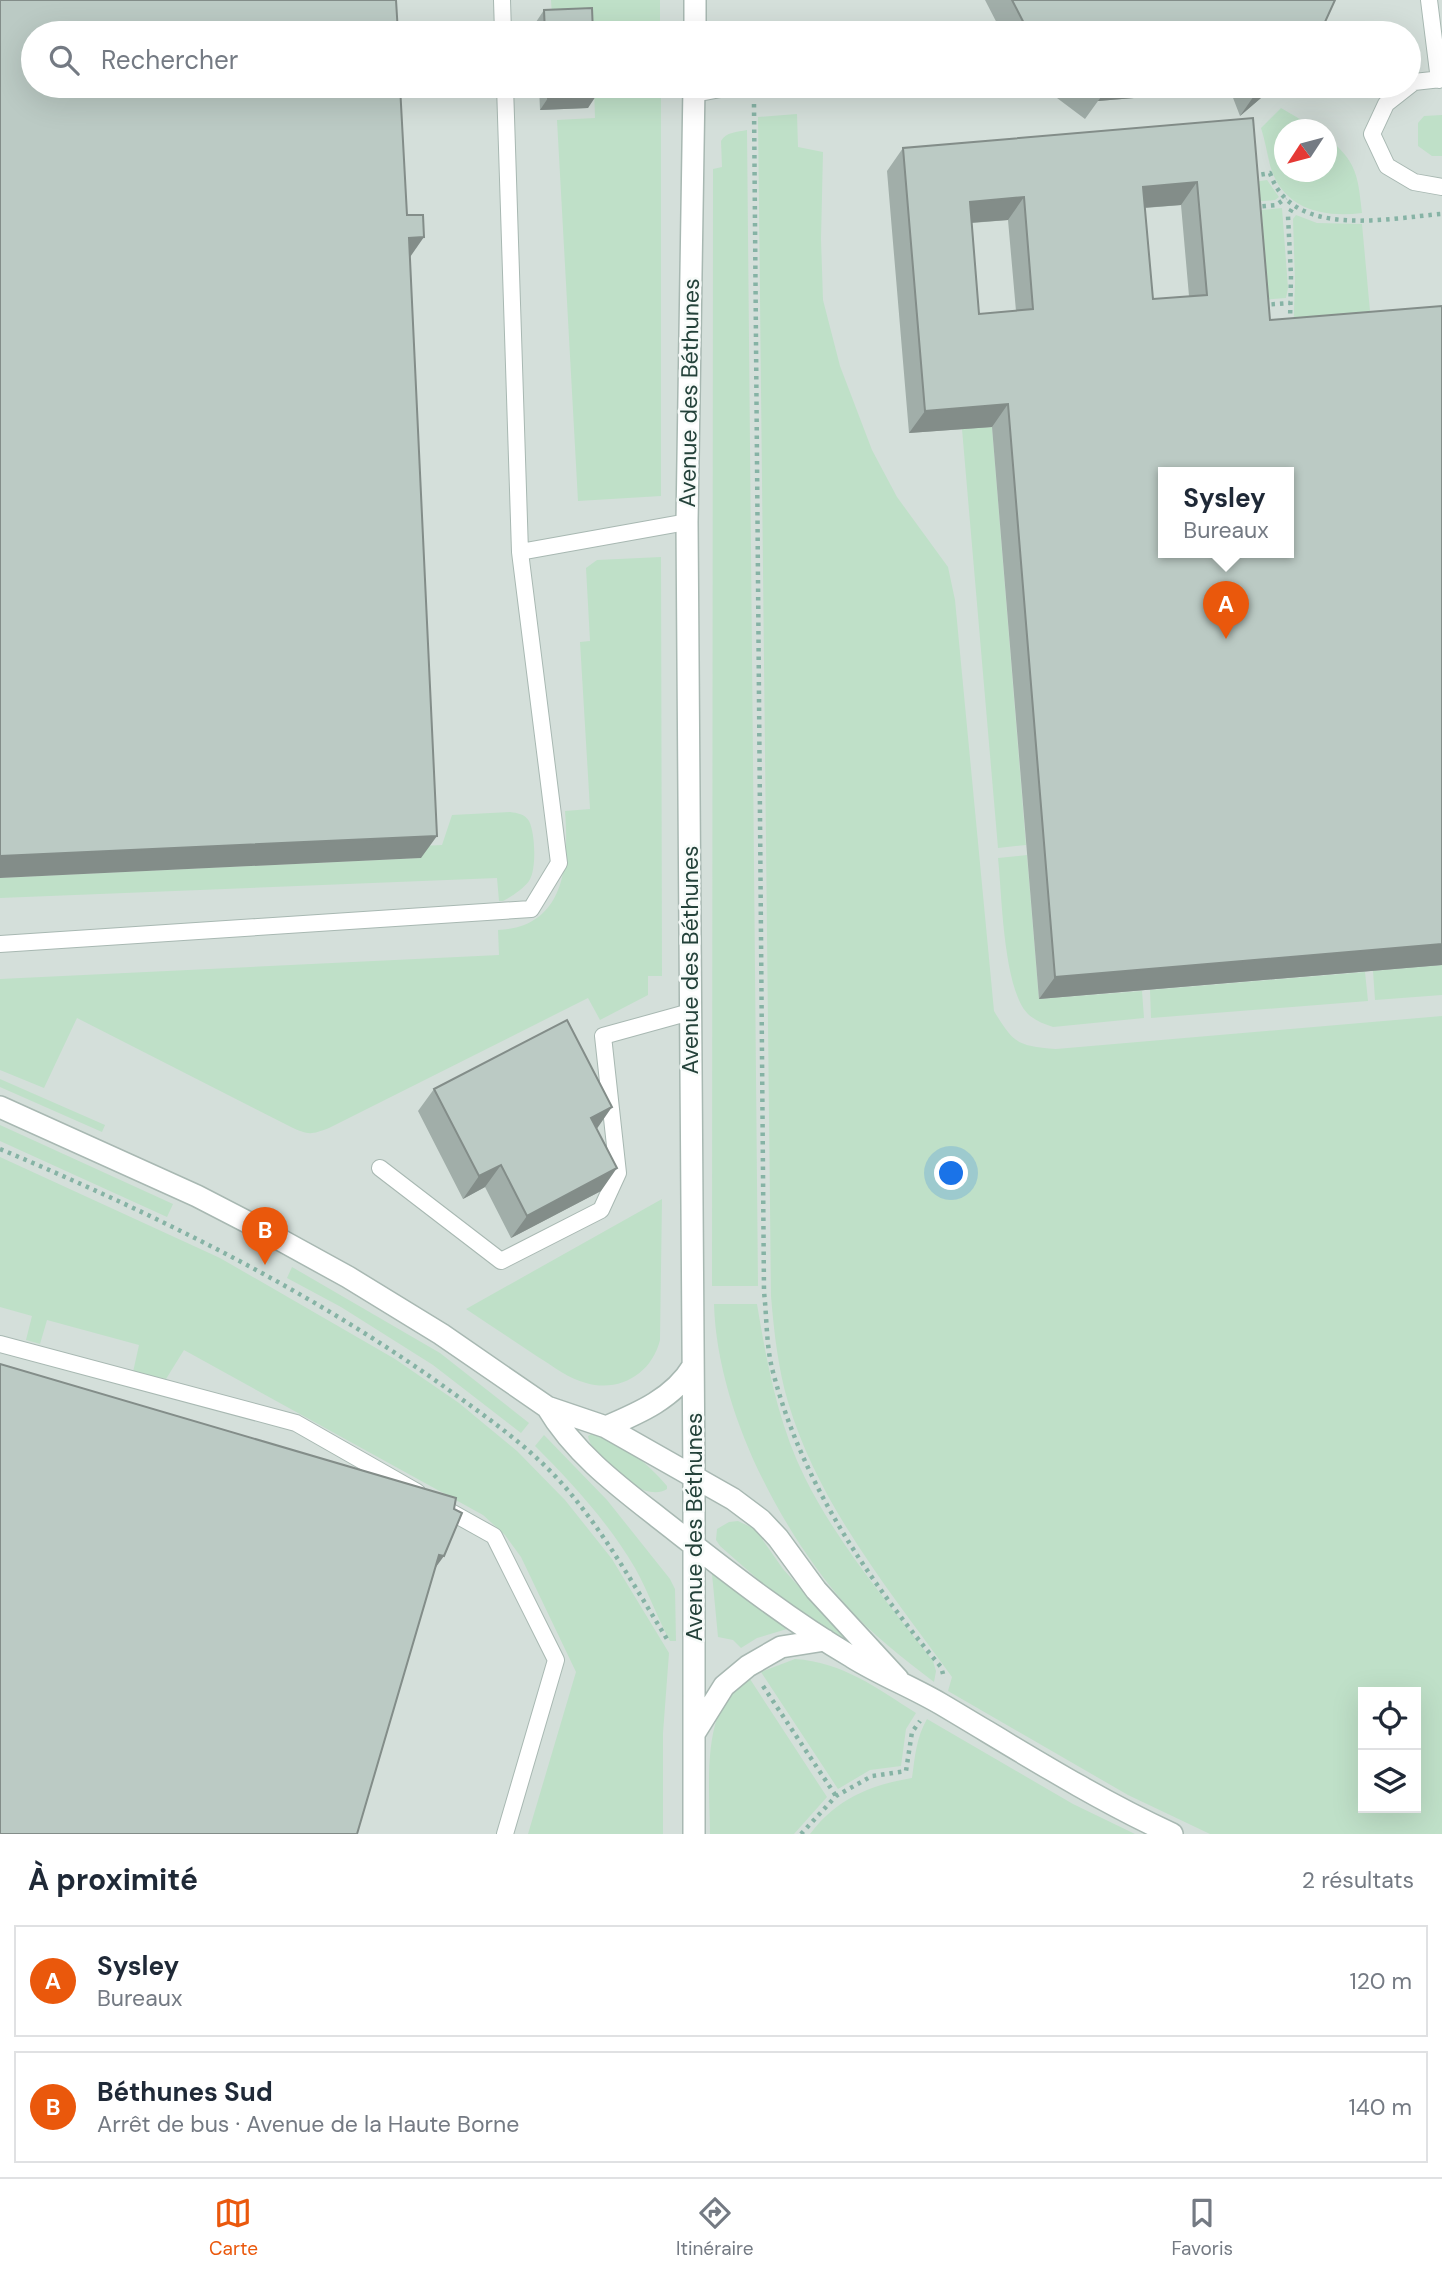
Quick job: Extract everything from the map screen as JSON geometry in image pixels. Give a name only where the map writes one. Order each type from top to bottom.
[{"type":"street","points":[[696,21],[698,3]]},
{"type":"street","name":"Avenue des Béthunes","points":[[694,98],[687,522],[694,1834]]},
{"type":"street","points":[[0,1107],[197,1196],[303,1252],[441,1334],[547,1408],[606,1427],[733,1499],[761,1520],[778,1538],[831,1608],[898,1679]]},
{"type":"street","points":[[606,1427],[633,1415],[674,1390],[685,1380],[693,1366]]},
{"type":"street","points":[[547,1408],[559,1428],[579,1450],[694,1545],[825,1640],[854,1659],[898,1679],[1122,1811],[1172,1834]]},
{"type":"street","points":[[694,1734],[724,1686],[748,1666],[781,1647],[825,1640]]},
{"type":"lane","points":[[502,0],[503,21]]},
{"type":"lane","points":[[1421,82],[1440,80],[1429,0]]},
{"type":"lane","points":[[0,944],[531,909],[559,863],[520,552],[505,98]]},
{"type":"lane","points":[[1394,98],[1386,104],[1372,134],[1387,166],[1415,183],[1442,187]]},
{"type":"lane","points":[[520,552],[687,522]]},
{"type":"lane","points":[[380,1168],[501,1261],[512,1256],[601,1210],[618,1173],[603,1035],[690,1012]]},
{"type":"lane","points":[[0,1344],[296,1423],[494,1536],[556,1660],[505,1834]]},
{"type":"path","points":[[754,100],[764,1292],[772,1370],[807,1468],[854,1552],[941,1667],[944,1682]]},
{"type":"path","points":[[1244,178],[1269,173],[1286,198],[1320,218],[1336,220],[1442,214]]},
{"type":"path","points":[[1247,207],[1276,205],[1286,198]]},
{"type":"path","points":[[1289,333],[1288,216],[1294,205]]},
{"type":"path","points":[[1254,306],[1290,303]]},
{"type":"path","points":[[0,1149],[62,1175],[200,1241],[307,1299],[393,1350],[521,1442],[558,1480],[603,1537],[673,1648]]},
{"type":"path","points":[[759,1679],[836,1796]]},
{"type":"path","points":[[801,1834],[836,1796],[872,1776],[906,1771],[912,1732],[922,1717]]},
{"type":"shaded area","points":[[0,0],[1442,0],[1442,1834],[0,1834]]},
{"type":"green space","points":[[551,0],[660,0],[660,21],[562,21],[552,17]]},
{"type":"green space","points":[[594,98],[661,98],[661,496],[578,501],[557,120],[595,118]]},
{"type":"green space","points":[[1281,108],[1300,119],[1274,119],[1274,175],[1270,165],[1261,128]]},
{"type":"green space","points":[[797,114],[798,147],[823,152],[823,300],[840,366],[872,450],[897,497],[948,567],[955,600],[994,1011],[1012,1037],[1025,1044],[1056,1049],[1442,1016],[1442,1834],[1210,1834],[1128,1795],[948,1691],[952,1677],[858,1546],[818,1477],[801,1440],[782,1376],[771,1296],[758,117]]},
{"type":"green space","points":[[1442,115],[1442,156],[1432,156],[1418,146],[1418,123],[1424,116]]},
{"type":"green space","points":[[747,130],[758,1286],[712,1286],[713,169],[722,167],[723,138]]},
{"type":"green space","points":[[1337,146],[1354,170],[1362,213],[1319,212],[1294,201],[1277,182],[1337,182]]},
{"type":"green space","points":[[1267,180],[1279,197],[1275,200],[1242,203],[1241,184]]},
{"type":"green space","points":[[1282,208],[1288,288],[1286,298],[1251,301],[1243,212]]},
{"type":"green space","points":[[1296,215],[1317,223],[1362,224],[1372,333],[1293,339],[1293,219]]},
{"type":"green space","points":[[992,427],[1026,845],[998,848],[962,429]]},
{"type":"green space","points":[[661,557],[662,976],[648,976],[648,995],[600,1020],[588,998],[329,1128],[314,1133],[291,1127],[77,1018],[44,1088],[0,1070],[0,979],[499,955],[498,930],[521,926],[538,917],[550,905],[558,889],[566,851],[565,811],[590,809],[580,642],[590,641],[586,568],[597,560]]},
{"type":"green space","points":[[510,812],[523,815],[529,821],[533,833],[534,860],[529,881],[503,901],[499,901],[497,878],[0,898],[0,878],[421,858],[421,846],[442,845],[452,815]]},
{"type":"green space","points":[[1027,855],[1039,999],[1142,991],[1144,1018],[1053,1027],[1029,1015],[1020,1003],[1005,941],[998,858]]},
{"type":"green space","points":[[1442,965],[1442,995],[1375,1000],[1373,971]]},
{"type":"green space","points":[[1365,972],[1368,1001],[1151,1018],[1150,990]]},
{"type":"green space","points":[[0,1079],[105,1125],[102,1132],[0,1087]]},
{"type":"green space","points":[[0,1125],[173,1204],[167,1217],[0,1141]]},
{"type":"green space","points":[[0,1157],[220,1258],[395,1359],[459,1403],[517,1451],[565,1500],[612,1559],[669,1653],[663,1733],[663,1834],[528,1834],[576,1672],[521,1557],[505,1535],[483,1515],[184,1350],[166,1379],[133,1372],[139,1345],[47,1320],[40,1344],[26,1340],[32,1316],[0,1307]]},
{"type":"green space","points":[[662,1199],[660,1340],[650,1362],[633,1378],[611,1385],[580,1381],[555,1368],[466,1309]]},
{"type":"green space","points":[[292,1267],[440,1353],[529,1423],[521,1433],[433,1365],[341,1307],[287,1278]]},
{"type":"green space","points":[[714,1304],[757,1304],[769,1371],[781,1415],[805,1478],[848,1550],[933,1661],[936,1671],[934,1682],[876,1636],[845,1604],[820,1573],[775,1503],[739,1424],[726,1384]]},
{"type":"green space","points":[[593,1433],[634,1455],[660,1478],[667,1489],[657,1492],[645,1490],[619,1476],[591,1445],[588,1436]]},
{"type":"green space","points":[[544,1435],[607,1500],[670,1579],[675,1589],[676,1641],[670,1641],[640,1577],[613,1535],[576,1489],[535,1446]]},
{"type":"green space","points":[[738,1521],[755,1529],[783,1569],[847,1640],[845,1645],[761,1582],[720,1546],[716,1540],[717,1529],[729,1522]]},
{"type":"green space","points":[[715,1573],[787,1629],[757,1638],[741,1648],[733,1640],[718,1637],[712,1574]]},
{"type":"green space","points":[[795,1659],[812,1661],[844,1671],[916,1713],[906,1729],[901,1766],[870,1770],[838,1789],[761,1672]]},
{"type":"green space","points":[[750,1679],[827,1797],[794,1834],[710,1834],[709,1771],[715,1725],[722,1706],[734,1690]]},
{"type":"green space","points":[[927,1719],[1073,1804],[1135,1834],[810,1834],[831,1811],[855,1796],[882,1785],[912,1778],[918,1740]]},
{"type":"building","points":[[0,0],[396,0],[397,21],[21,21],[21,98],[401,98],[407,215],[423,215],[424,237],[409,238],[437,836],[0,856]]},
{"type":"building","points":[[1012,0],[1335,0],[1325,21],[1023,21]]},
{"type":"building","points":[[592,8],[593,21],[544,21],[544,10]]},
{"type":"building","points":[[1253,118],[1270,320],[1442,306],[1442,944],[1055,977],[1008,404],[925,411],[903,148]],"holes":[[[1197,182],[1207,295],[1153,299],[1143,187]],[[1024,197],[1033,309],[979,314],[970,202]]]},
{"type":"building","points":[[567,1020],[612,1107],[591,1118],[617,1168],[527,1216],[501,1165],[479,1176],[434,1089]]},
{"type":"building","points":[[0,1364],[456,1498],[454,1509],[462,1513],[444,1556],[439,1555],[357,1834],[0,1834]]},
{"type":"place","name":"Sysley","points":[[1226,639]]},
{"type":"place","name":"Béthunes Sud","points":[[265,1265]]}]
